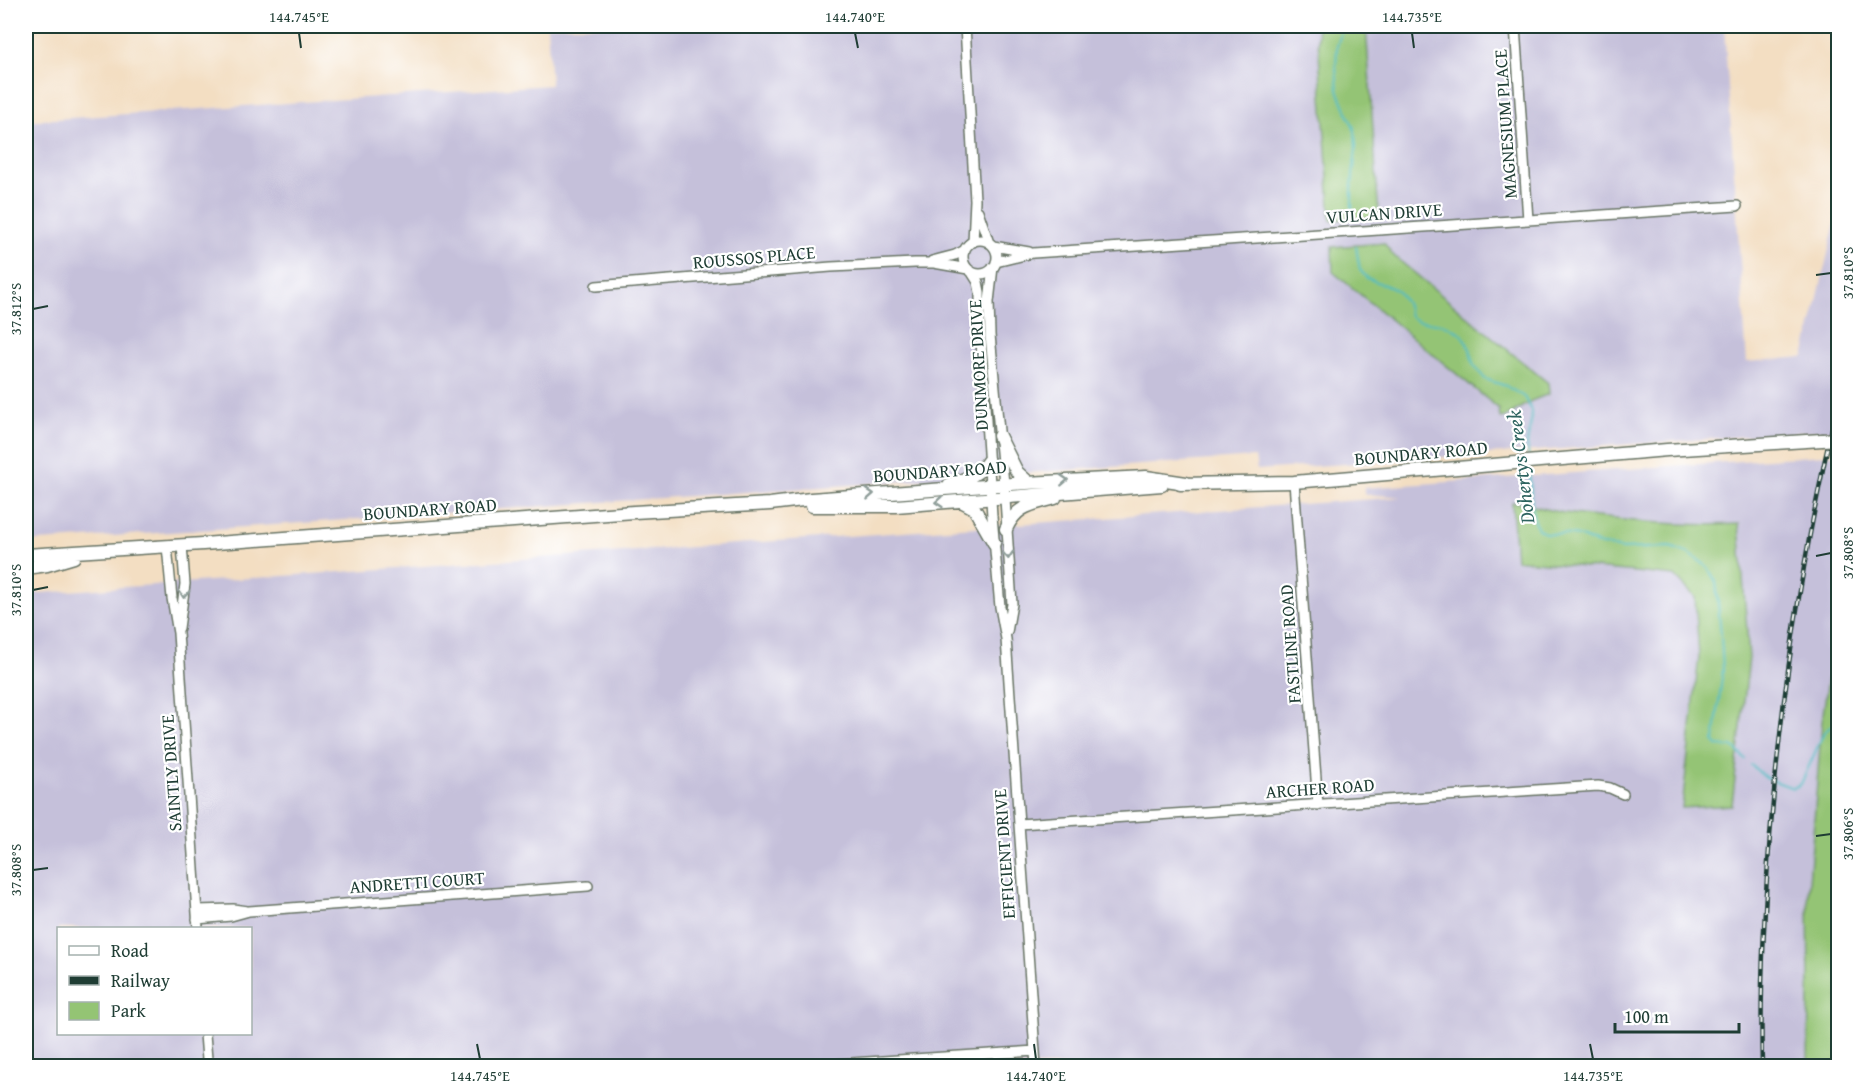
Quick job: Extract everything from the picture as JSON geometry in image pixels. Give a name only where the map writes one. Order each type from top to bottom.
[{"type":"main road","points":[[999,436],[1017,472],[1028,482]]},
{"type":"main road","name":"BOUNDARY ROAD","points":[[26,555],[770,504],[926,491],[1079,491],[1186,483],[1294,482],[1667,450],[1839,439]]},
{"type":"main road","points":[[926,491],[967,478],[984,468],[988,460]]},
{"type":"main road","name":"BOUNDARY ROAD","points":[[1004,491],[1028,482],[1146,477],[1186,483]]},
{"type":"main road","points":[[1006,529],[1014,514],[1021,509],[1079,491]]},
{"type":"main road","name":"BOUNDARY ROAD","points":[[770,504],[896,506],[960,501],[991,492]]},
{"type":"main road","points":[[960,501],[974,508],[994,543]]},
{"type":"main road","name":"BOUNDARY ROAD","points":[[26,568],[47,565],[92,552]]},
{"type":"street","points":[[965,26],[975,200],[973,242]]},
{"type":"street","name":"MAGNESIUM PLACE","points":[[1515,26],[1528,220]]},
{"type":"street","points":[[975,200],[981,221],[996,251],[995,265],[985,273],[980,274],[970,270],[964,260],[965,250],[978,240],[991,244]]},
{"type":"street","name":"VULCAN DRIVE","points":[[995,265],[1033,253],[1737,206]]},
{"type":"street","name":"VULCAN DRIVE","points":[[991,244],[1033,253]]},
{"type":"street","name":"ROUSSOS PLACE","points":[[915,263],[940,260],[965,250]]},
{"type":"street","name":"ROUSSOS PLACE","points":[[596,286],[831,267],[915,263],[934,263],[970,270]]},
{"type":"street","name":"DUNMORE DRIVE","points":[[995,265],[989,302],[1004,491]]},
{"type":"street","name":"DUNMORE DRIVE","points":[[970,270],[978,282],[980,292],[980,325],[991,492]]},
{"type":"street","name":"FASTLINE ROAD","points":[[1294,482],[1318,805]]},
{"type":"street","name":"EFFICIENT DRIVE","points":[[1004,491],[1012,604],[1006,639]]},
{"type":"street","name":"EFFICIENT DRIVE","points":[[991,492],[1000,607],[1006,639],[1036,1066]]},
{"type":"street","name":"SAINTLY DRIVE","points":[[178,633],[185,584],[182,545]]},
{"type":"street","name":"SAINTLY DRIVE","points":[[167,546],[178,633],[197,919],[233,909],[249,912]]},
{"type":"street","name":"ARCHER ROAD","points":[[1018,824],[1598,786],[1623,794]]},
{"type":"street","name":"ANDRETTI COURT","points":[[249,912],[588,886]]},
{"type":"street","points":[[206,1035],[208,1064]]},
{"type":"street","points":[[805,1066],[1035,1051]]},
{"type":"shaded area","points":[[547,26],[1724,26],[1747,362],[1804,357],[1838,210],[1838,430],[1257,470],[1255,457],[26,542],[26,121],[551,85]]},
{"type":"shaded area","points":[[1838,454],[1838,611],[1822,721],[1808,895],[1808,1066],[26,1066],[26,594],[1402,497],[1364,494],[1364,488]]},
{"type":"green space","points":[[1317,26],[1366,26],[1379,217],[1331,220]]},
{"type":"green space","points":[[1384,243],[1394,256],[1548,383],[1549,394],[1500,418],[1499,409],[1333,272],[1332,247]]},
{"type":"green space","points":[[1512,502],[1559,512],[1631,521],[1696,525],[1739,524],[1749,658],[1732,805],[1682,808],[1699,656],[1695,597],[1675,576],[1516,560]]},
{"type":"green space","points":[[1838,611],[1838,1066],[1808,1066],[1808,895],[1822,721]]},
{"type":"waterway","name":"Dohertys Creek","points":[[1343,26],[1337,46],[1336,68],[1338,90],[1355,131],[1352,216]]},
{"type":"waterway","name":"Dohertys Creek","points":[[1356,247],[1360,270],[1367,278],[1397,290],[1406,303],[1410,316],[1418,321],[1443,324],[1461,333],[1470,349],[1473,364],[1485,379],[1506,386],[1524,397],[1531,410],[1527,443],[1529,459]]},
{"type":"waterway","name":"Dohertys Creek","points":[[1529,467],[1533,516],[1538,529],[1546,534],[1579,536],[1597,544],[1623,549],[1670,547],[1688,553],[1707,566],[1716,582],[1723,669],[1714,742],[1717,746],[1733,747],[1745,759]]},
{"type":"waterway","name":"Dohertys Creek","points":[[1751,765],[1766,778],[1793,788],[1801,784],[1824,732],[1838,721]]},
{"type":"railway","points":[[1762,1066],[1764,922],[1781,727],[1805,563],[1838,402]]}]
